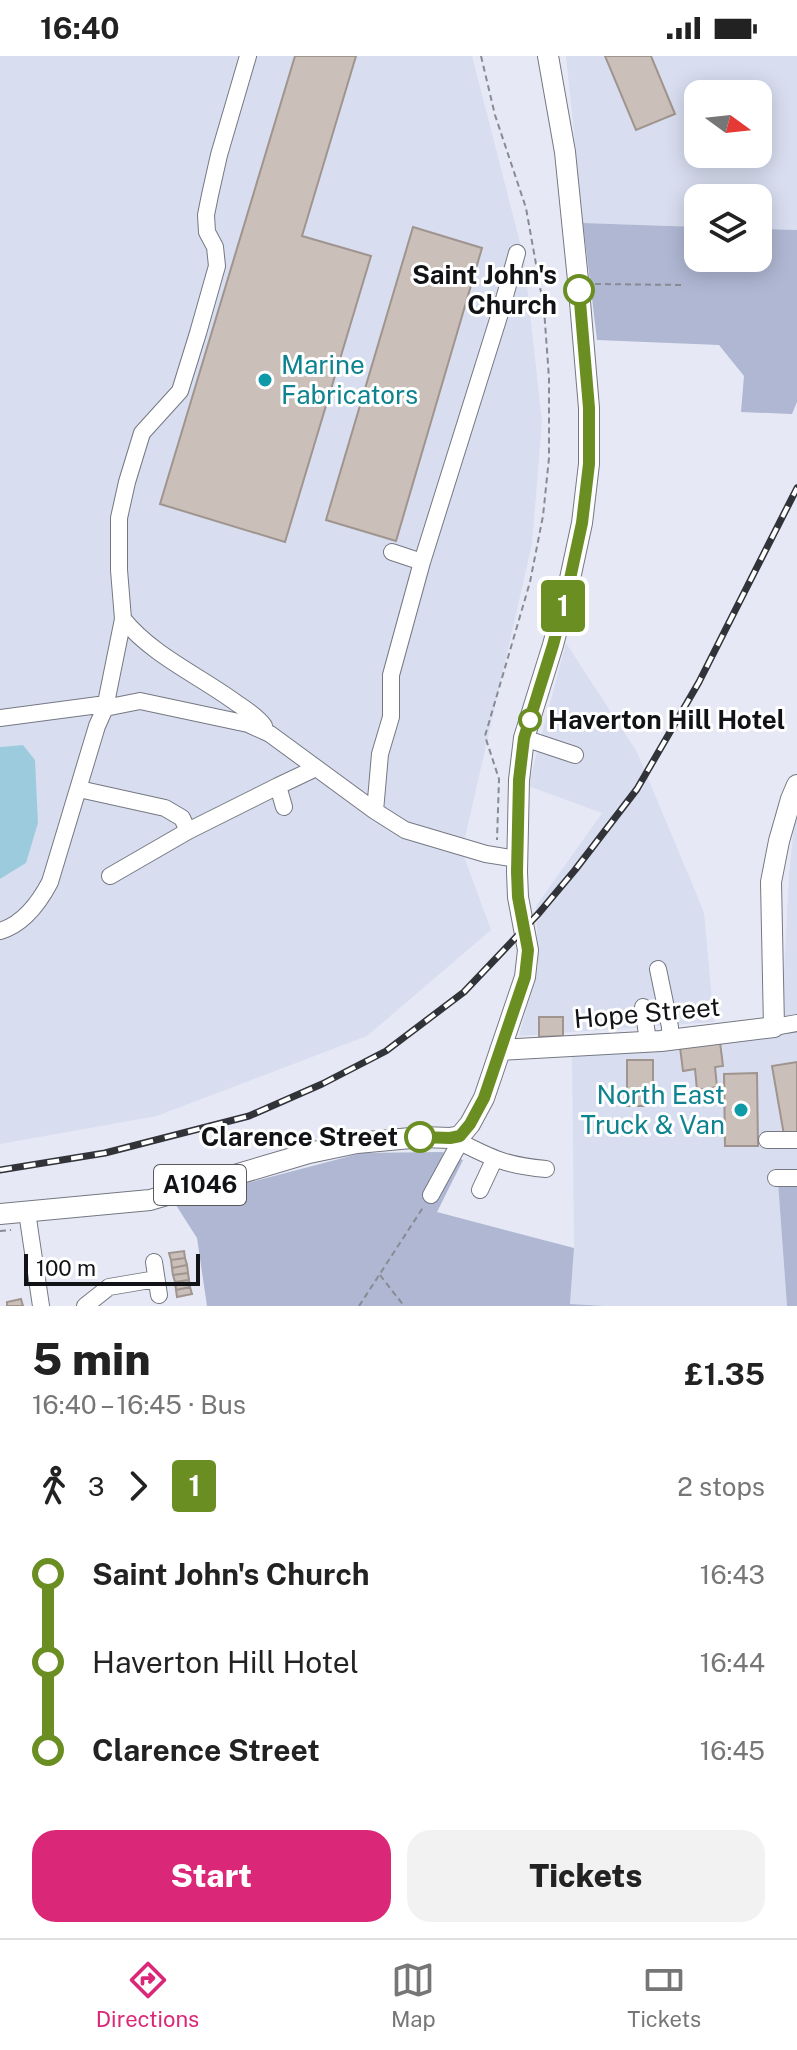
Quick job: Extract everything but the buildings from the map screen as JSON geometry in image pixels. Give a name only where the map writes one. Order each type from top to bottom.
[{"type":"main road","points":[[460,1139],[484,1098],[525,977],[528,950],[507,857],[524,738],[568,588],[582,523],[589,464],[589,408],[565,152],[548,56]]},
{"type":"main road","points":[[774,1027],[771,882],[779,841],[797,785]]},
{"type":"main road","name":"Hope Street","points":[[500,1050],[670,1040],[774,1027]]},
{"type":"main road","name":"A1046","points":[[0,1214],[150,1200],[309,1153],[357,1143],[422,1137],[460,1139]]},
{"type":"street","points":[[0,931],[23,920],[42,898],[56,866],[105,706],[123,619],[119,518],[142,433],[180,391],[202,320],[217,266],[215,247],[207,232],[206,215],[219,155],[248,56]]},
{"type":"street","points":[[375,811],[380,754],[391,717],[391,675],[422,562],[517,253]]},
{"type":"street","points":[[392,552],[422,562]]},
{"type":"street","points":[[123,619],[162,655],[207,681],[260,721],[270,734]]},
{"type":"street","points":[[0,718],[140,701],[248,724],[270,734],[405,830],[507,857]]},
{"type":"street","points":[[524,738],[575,755]]},
{"type":"street","points":[[110,876],[188,831],[316,768]]},
{"type":"street","points":[[278,786],[284,807]]},
{"type":"street","points":[[79,789],[165,808],[182,818],[188,831]]},
{"type":"street","points":[[658,969],[670,1040]]},
{"type":"street","points":[[643,1007],[648,1041]]},
{"type":"street","name":"Hope Street","points":[[774,1027],[797,1023]]},
{"type":"street","points":[[431,1195],[460,1139],[494,1160],[546,1169]]},
{"type":"street","points":[[767,1140],[797,1140]]},
{"type":"street","points":[[480,1190],[494,1160]]},
{"type":"street","points":[[776,1178],[797,1178]]},
{"type":"street","points":[[27,1212],[41,1306]]},
{"type":"street","points":[[85,1306],[109,1287],[156,1278]]},
{"type":"path","points":[[481,56],[495,115],[526,208],[544,309],[549,378],[549,458],[543,516],[530,582],[485,736],[499,779],[507,857]]},
{"type":"path","points":[[578,283],[682,285]]},
{"type":"path","points":[[359,1306],[431,1195]]},
{"type":"path","points":[[379,1275],[404,1306]]},
{"type":"shaded area","points":[[0,56],[472,56],[524,258],[542,422],[532,544],[462,851],[491,930],[367,1036],[157,1116],[0,1144],[0,879],[26,863],[23,745],[0,747]]},
{"type":"shaded area","points":[[566,56],[797,56],[797,230],[772,229],[772,184],[684,184],[684,227],[583,223]]},
{"type":"shaded area","points":[[583,223],[684,227],[684,272],[772,272],[772,229],[797,230],[797,402],[792,414],[741,412],[744,376],[719,345],[597,340]]},
{"type":"shaded area","points":[[566,643],[637,752],[704,912],[714,1022],[519,1036],[538,965],[536,906],[602,813],[528,786]]},
{"type":"shaded area","points":[[23,745],[35,760],[38,823],[26,863],[0,879],[0,747]]},
{"type":"shaded area","points":[[797,819],[797,1182],[778,1183],[787,1306],[570,1304],[574,1248],[572,1056],[781,1033],[789,874]]},
{"type":"shaded area","points":[[442,1152],[463,1160],[437,1212],[574,1248],[570,1304],[605,1306],[207,1306],[197,1238],[174,1202],[362,1153]]},
{"type":"shaded area","points":[[778,1182],[797,1182],[797,1306],[787,1306]]},
{"type":"railway","points":[[0,1170],[105,1153],[249,1116],[386,1051],[464,992],[539,913],[637,789],[699,682],[797,488]]},
{"type":"bus line","name":"1","points":[[420,1137],[460,1136],[470,1124],[484,1098],[525,977],[528,950],[518,897],[517,872],[519,780],[524,738],[568,588],[582,523],[589,464],[589,408],[579,290]]},
{"type":"place","name":"Saint John's Church","points":[[579,290]]},
{"type":"place","name":"Marine Fabricators","points":[[265,380]]},
{"type":"place","name":"Haverton Hill Hotel","points":[[530,720]]},
{"type":"place","name":"North East Truck & Van","points":[[741,1110]]},
{"type":"place","name":"Clarence Street","points":[[420,1137]]}]
